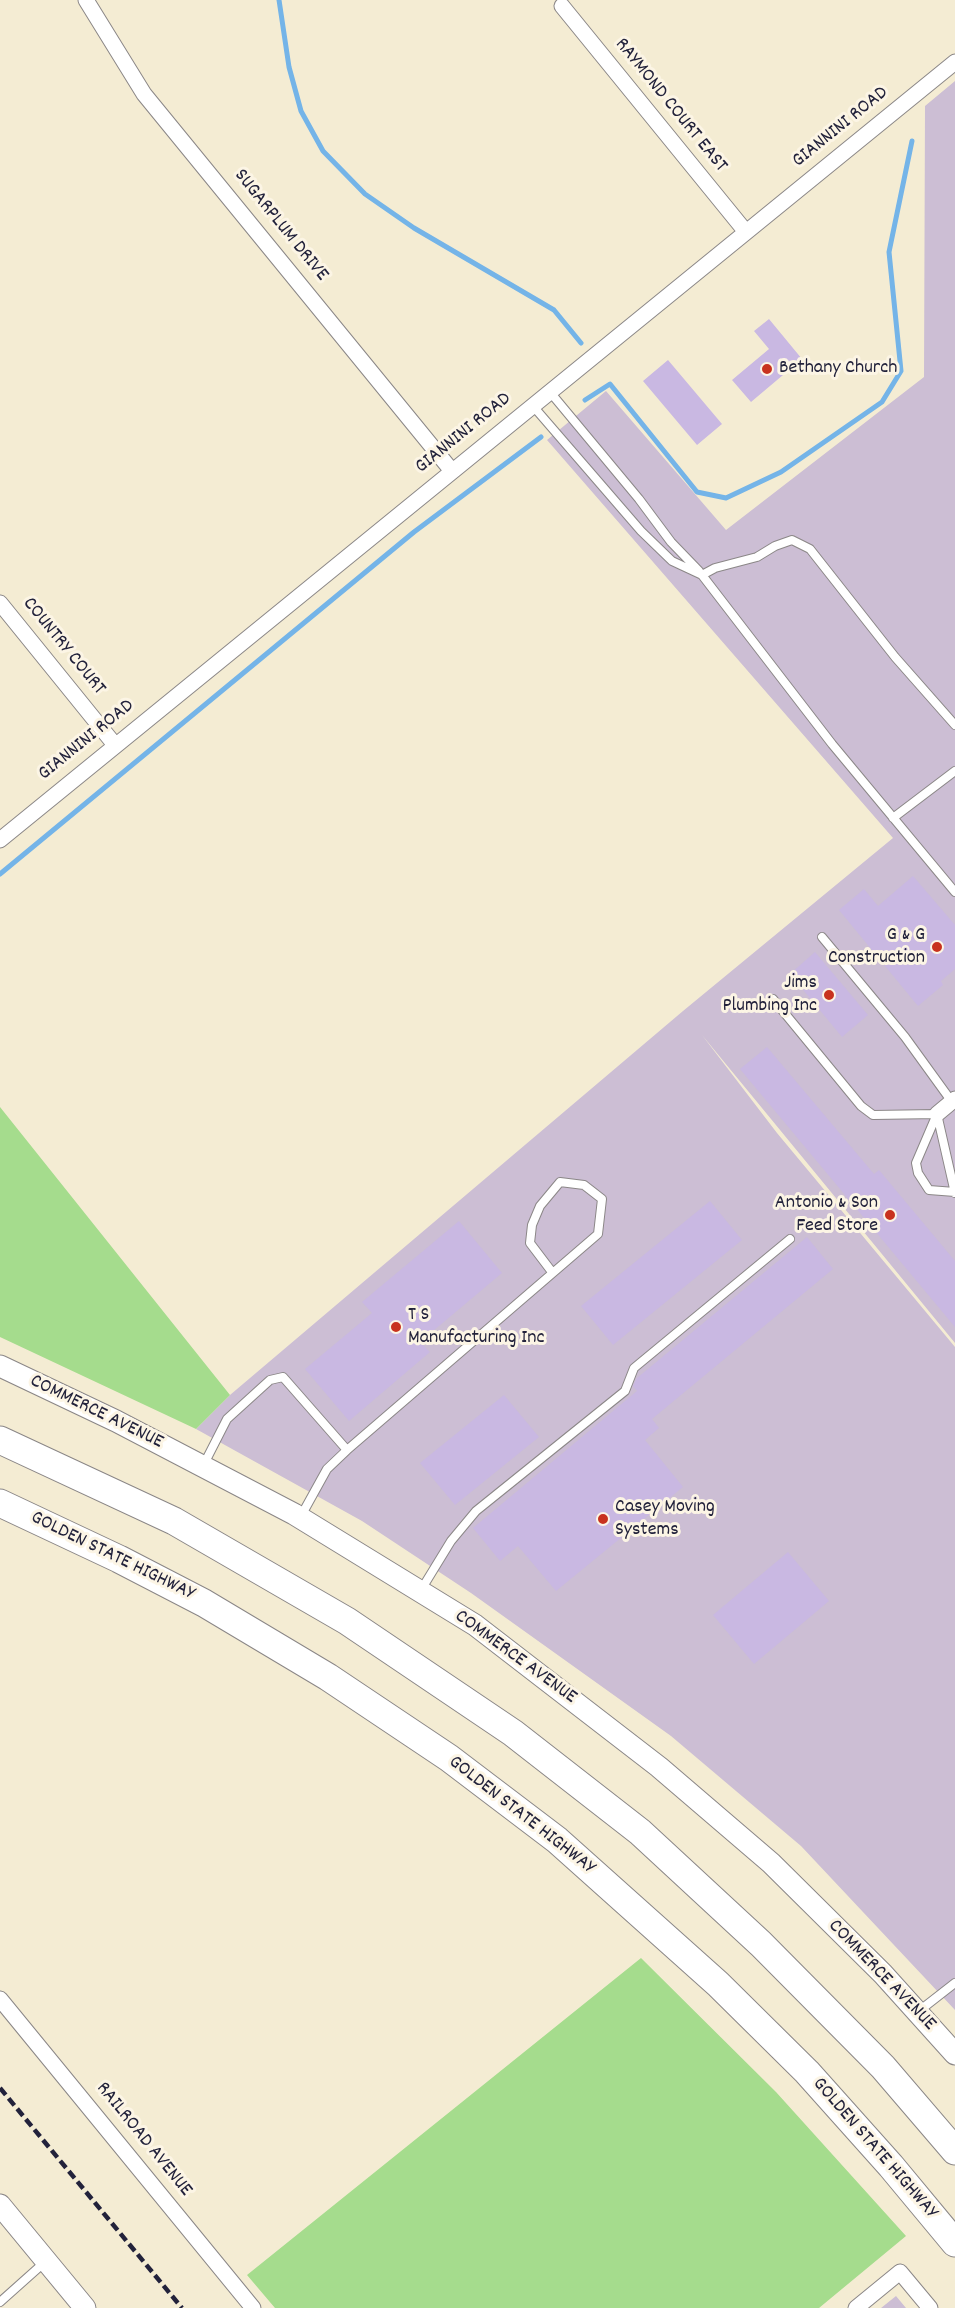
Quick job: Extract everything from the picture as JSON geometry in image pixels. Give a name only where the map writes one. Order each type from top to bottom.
[{"type":"highway","points":[[0,1440],[174,1521],[347,1621],[513,1732],[640,1833],[762,1944],[883,2067],[955,2151]]},
{"type":"highway","name":"GOLDEN STATE HIGHWAY","points":[[0,1503],[109,1554],[204,1603],[328,1677],[449,1758],[557,1840],[718,1984],[807,2072],[891,2166],[955,2243]]},
{"type":"street","name":"SUGARPLUM DRIVE","points":[[86,0],[144,94],[452,471]]},
{"type":"street","name":"RAYMOND COURT EAST","points":[[562,6],[746,232]]},
{"type":"street","name":"GIANNINI ROAD","points":[[0,840],[746,232],[953,68]]},
{"type":"street","name":"COUNTRY COURT","points":[[0,603],[115,745]]},
{"type":"street","points":[[937,1114],[953,1100]]},
{"type":"street","name":"COMMERCE AVENUE","points":[[0,1366],[116,1421],[300,1517],[475,1625],[659,1767],[771,1863],[883,1974],[955,2054]]},
{"type":"street","name":"RAILROAD AVENUE","points":[[0,1999],[253,2308]]},
{"type":"street","points":[[0,2205],[85,2308]]},
{"type":"street","points":[[856,2308],[900,2272],[930,2308]]},
{"type":"lane","points":[[550,392],[639,499],[671,542],[702,575],[832,744],[955,892]]},
{"type":"lane","points":[[533,405],[641,531],[672,561],[702,575]]},
{"type":"lane","points":[[702,575],[715,568],[757,557],[775,546],[792,540],[810,549],[895,657],[955,725]]},
{"type":"lane","points":[[893,818],[955,771]]},
{"type":"lane","points":[[822,937],[905,1037],[953,1100]]},
{"type":"lane","points":[[773,999],[861,1106],[873,1114],[937,1114]]},
{"type":"lane","points":[[937,1114],[955,1193],[930,1190],[918,1173],[916,1163],[937,1114]]},
{"type":"lane","points":[[300,1517],[327,1469],[347,1450],[598,1234],[602,1199],[584,1185],[560,1182],[540,1206],[532,1225],[530,1244],[552,1272]]},
{"type":"lane","points":[[420,1591],[451,1541],[476,1511],[625,1391],[634,1368],[790,1239]]},
{"type":"lane","points":[[202,1466],[226,1419],[270,1380],[283,1377],[347,1450]]},
{"type":"lane","points":[[917,2012],[955,1983]]},
{"type":"lane","points":[[0,2302],[46,2261]]},
{"type":"shaded area","points":[[955,81],[955,1343],[702,1035],[777,1133],[955,1347],[955,2010],[801,1846],[671,1736],[471,1593],[362,1521],[196,1429],[230,1395],[683,1011],[893,838],[547,440],[606,391],[726,530],[924,377],[925,106]]},
{"type":"shaded area","points":[[896,2296],[906,2308],[881,2308]]},
{"type":"green space","points":[[0,1107],[230,1395],[196,1429],[0,1337]]},
{"type":"green space","points":[[641,1958],[776,2092],[906,2236],[819,2308],[275,2308],[247,2275]]},
{"type":"building","name":"Bethany Church","points":[[769,319],[802,359],[751,402],[732,380],[769,349],[754,331]]},
{"type":"building","points":[[668,360],[722,424],[697,445],[643,381]]},
{"type":"building","points":[[913,876],[955,925],[955,969],[941,981],[943,985],[918,1006],[839,910],[864,889],[878,906]]},
{"type":"building","name":"Jims Plumbing Inc","points":[[815,952],[868,1015],[842,1037],[790,974]]},
{"type":"building","points":[[767,1047],[874,1174],[879,1170],[955,1261],[955,1327],[740,1069]]},
{"type":"building","points":[[710,1201],[742,1240],[613,1345],[581,1306]]},
{"type":"building","name":"T S Manufacturing Inc","points":[[459,1221],[502,1273],[420,1342],[430,1352],[349,1421],[305,1369],[372,1313],[362,1302]]},
{"type":"building","points":[[807,1237],[833,1269],[652,1419],[659,1428],[645,1440],[683,1487],[556,1591],[518,1546],[500,1561],[473,1528],[637,1391],[633,1386],[637,1378]]},
{"type":"building","points":[[504,1395],[539,1437],[455,1505],[420,1463]]},
{"type":"building","name":"Casey Moving Systems","points":[[788,1552],[829,1601],[754,1664],[713,1615]]},
{"type":"waterway","points":[[279,0],[289,67],[301,111],[323,151],[365,194],[414,228],[554,310],[581,343]]},
{"type":"waterway","points":[[585,400],[610,384],[697,492],[726,498],[781,472],[882,402],[901,371],[889,252],[912,141]]},
{"type":"waterway","points":[[0,874],[414,532],[541,437]]},
{"type":"railway","points":[[0,2088],[182,2308]]},
{"type":"place","name":"Bethany Church","points":[[767,369]]},
{"type":"place","name":"G & G Construction","points":[[937,947]]},
{"type":"place","name":"Jims Plumbing Inc","points":[[829,995]]},
{"type":"place","name":"Antonio & Son Feed Store","points":[[890,1215]]},
{"type":"place","name":"T S Manufacturing Inc","points":[[396,1327]]},
{"type":"place","name":"Casey Moving Systems","points":[[603,1519]]}]
